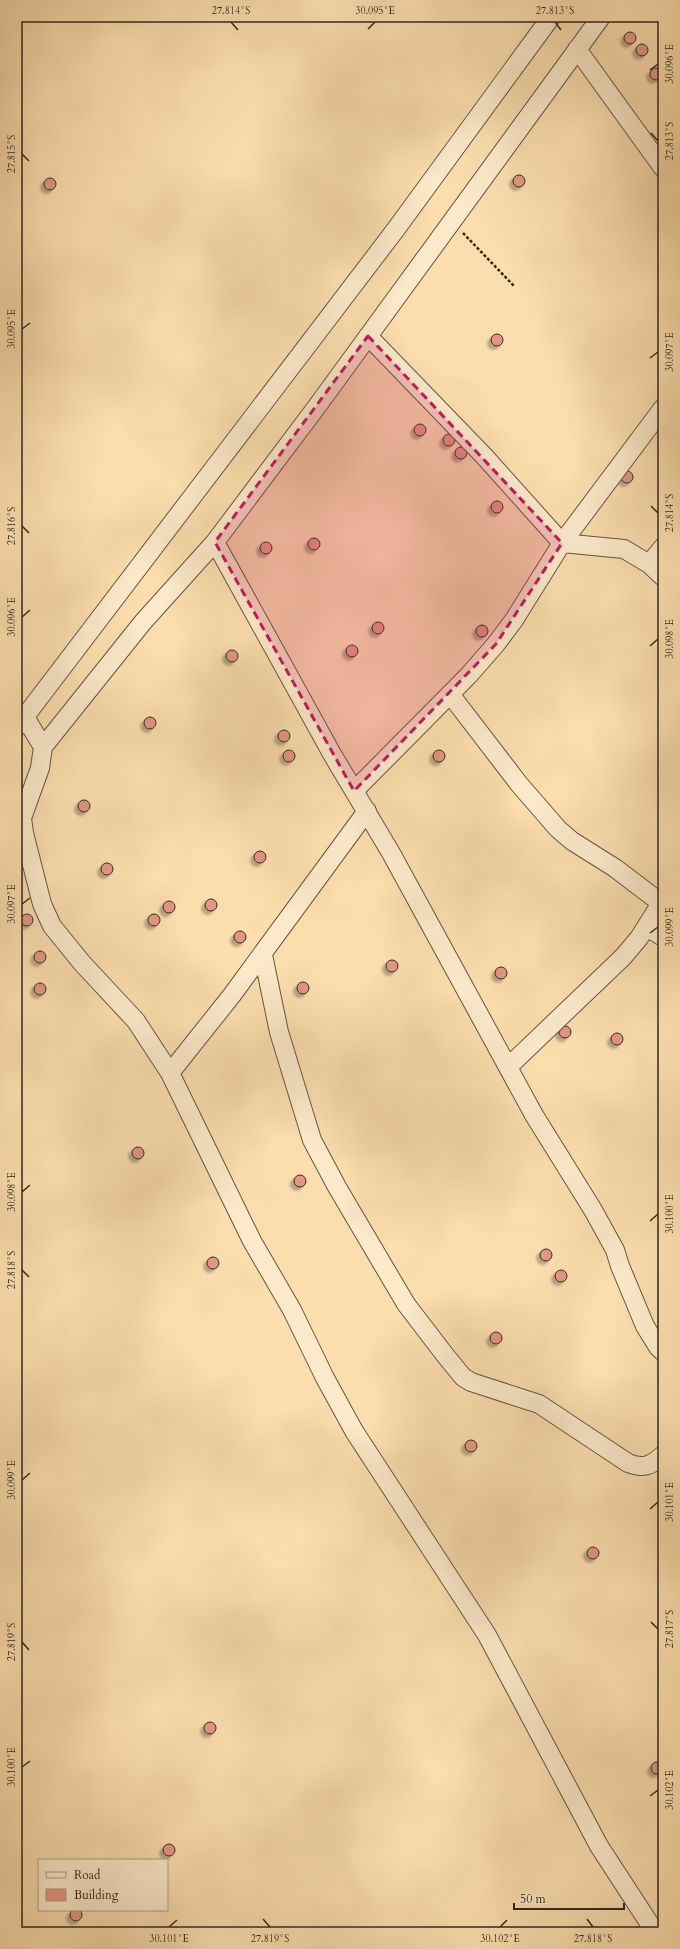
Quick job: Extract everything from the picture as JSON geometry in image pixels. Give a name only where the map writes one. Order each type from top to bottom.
[{"type":"street","points":[[43,748],[21,723],[396,229],[551,17]]},
{"type":"street","points":[[601,17],[368,336],[215,542],[147,616],[43,748],[40,768],[22,818],[27,849],[42,904],[52,926],[82,963],[136,1021],[170,1073],[252,1241],[292,1310],[325,1378],[354,1430],[487,1635],[599,1846],[654,1932]]},
{"type":"street","points":[[578,49],[663,168]]},
{"type":"street","points":[[368,336],[485,457],[562,543],[624,549],[649,564],[663,577]]},
{"type":"street","points":[[354,791],[469,675],[514,620],[562,543],[663,408]]},
{"type":"street","points":[[215,542],[332,754],[367,811],[534,1115],[593,1210],[615,1250],[620,1266],[645,1326],[658,1347],[663,1352]]},
{"type":"street","points":[[649,564],[663,547]]},
{"type":"street","points":[[450,694],[519,784],[558,829],[572,841],[615,868],[662,901],[647,926],[623,957],[608,973],[553,1022],[508,1067]]},
{"type":"street","points":[[170,1073],[263,955],[367,811]]},
{"type":"street","points":[[647,926],[663,937]]},
{"type":"street","points":[[263,955],[279,1032],[312,1140],[337,1188],[406,1304],[445,1356],[463,1377],[471,1382],[539,1404],[628,1463],[638,1467],[647,1467],[663,1455]]},
{"type":"path","points":[[451,221],[514,286]]},
{"type":"highlighted area","points":[[368,336],[562,543],[496,644],[354,791],[215,542]]},
{"type":"building","points":[[628,32],[632,32],[636,38],[632,44],[628,44],[624,40],[624,36]]},
{"type":"building","points":[[640,44],[644,44],[648,50],[644,56],[640,56],[636,52],[636,48]]},
{"type":"building","points":[[654,68],[658,68],[662,74],[658,80],[654,80],[650,76],[650,72]]},
{"type":"building","points":[[517,175],[521,175],[525,181],[521,187],[517,187],[513,183],[513,179]]},
{"type":"building","points":[[48,178],[52,178],[56,184],[52,190],[48,190],[44,186],[44,182]]},
{"type":"building","points":[[495,334],[499,334],[503,340],[499,346],[495,346],[491,342],[491,338]]},
{"type":"building","points":[[418,424],[422,424],[426,430],[422,436],[418,436],[414,432],[414,428]]},
{"type":"building","points":[[447,434],[451,434],[455,440],[451,446],[447,446],[443,442],[443,438]]},
{"type":"building","points":[[459,447],[463,447],[467,453],[463,459],[459,459],[455,455],[455,451]]},
{"type":"building","points":[[627,471],[631,473],[633,477],[631,481],[627,483],[623,481],[621,477],[623,473]]},
{"type":"building","points":[[495,501],[499,501],[503,507],[499,513],[495,513],[491,509],[491,505]]},
{"type":"building","points":[[312,538],[316,538],[320,544],[316,550],[312,550],[308,546],[308,542]]},
{"type":"building","points":[[264,542],[268,542],[272,548],[268,554],[264,554],[260,550],[260,546]]},
{"type":"building","points":[[376,622],[380,622],[384,628],[380,634],[376,634],[372,630],[372,626]]},
{"type":"building","points":[[480,625],[484,625],[488,631],[484,637],[480,637],[476,633],[476,629]]},
{"type":"building","points":[[350,645],[354,645],[358,651],[354,657],[350,657],[346,653],[346,649]]},
{"type":"building","points":[[230,650],[234,650],[238,656],[234,662],[230,662],[226,658],[226,654]]},
{"type":"building","points":[[148,717],[152,717],[156,723],[152,729],[148,729],[144,725],[144,721]]},
{"type":"building","points":[[282,730],[286,730],[290,736],[286,742],[282,742],[278,738],[278,734]]},
{"type":"building","points":[[287,750],[291,750],[295,756],[291,762],[287,762],[283,758],[283,754]]},
{"type":"building","points":[[437,750],[441,750],[445,756],[441,762],[437,762],[433,758],[433,754]]},
{"type":"building","points":[[82,800],[86,800],[90,806],[86,812],[82,812],[78,808],[78,804]]},
{"type":"building","points":[[258,851],[262,851],[266,857],[262,863],[258,863],[254,859],[254,855]]},
{"type":"building","points":[[105,863],[109,863],[113,869],[109,875],[105,875],[101,871],[101,867]]},
{"type":"building","points":[[209,899],[213,899],[217,905],[213,911],[209,911],[205,907],[205,903]]},
{"type":"building","points":[[167,901],[171,901],[175,907],[171,913],[167,913],[163,909],[163,905]]},
{"type":"building","points":[[25,914],[29,914],[33,920],[29,926],[25,926],[21,922],[21,918]]},
{"type":"building","points":[[152,914],[156,914],[160,920],[156,926],[152,926],[148,922],[148,918]]},
{"type":"building","points":[[238,931],[242,931],[246,937],[242,943],[238,943],[234,939],[234,935]]},
{"type":"building","points":[[38,951],[42,951],[46,957],[42,963],[38,963],[34,959],[34,955]]},
{"type":"building","points":[[390,960],[394,960],[398,966],[394,972],[390,972],[386,968],[386,964]]},
{"type":"building","points":[[499,967],[503,967],[507,973],[503,979],[499,979],[495,975],[495,971]]},
{"type":"building","points":[[301,982],[305,982],[309,988],[305,994],[301,994],[297,990],[297,986]]},
{"type":"building","points":[[38,983],[42,983],[46,989],[42,995],[38,995],[34,991],[34,987]]},
{"type":"building","points":[[563,1026],[567,1026],[571,1032],[567,1038],[563,1038],[559,1034],[559,1030]]},
{"type":"building","points":[[615,1033],[619,1033],[623,1039],[619,1045],[615,1045],[611,1041],[611,1037]]},
{"type":"building","points":[[136,1147],[140,1147],[144,1153],[140,1159],[136,1159],[132,1155],[132,1151]]},
{"type":"building","points":[[298,1175],[302,1175],[306,1181],[302,1187],[298,1187],[294,1183],[294,1179]]},
{"type":"building","points":[[544,1249],[548,1249],[552,1255],[548,1261],[544,1261],[540,1257],[540,1253]]},
{"type":"building","points":[[211,1257],[215,1257],[219,1263],[215,1269],[211,1269],[207,1265],[207,1261]]},
{"type":"building","points":[[559,1270],[563,1270],[567,1276],[563,1282],[559,1282],[555,1278],[555,1274]]},
{"type":"building","points":[[494,1332],[498,1332],[502,1338],[498,1344],[494,1344],[490,1340],[490,1336]]},
{"type":"building","points":[[469,1440],[473,1440],[477,1446],[473,1452],[469,1452],[465,1448],[465,1444]]},
{"type":"building","points":[[591,1547],[595,1547],[599,1553],[595,1559],[591,1559],[587,1555],[587,1551]]},
{"type":"building","points":[[208,1722],[212,1722],[216,1728],[212,1734],[208,1734],[204,1730],[204,1726]]},
{"type":"building","points":[[655,1762],[659,1762],[663,1768],[659,1774],[655,1774],[651,1770],[651,1766]]},
{"type":"building","points":[[167,1844],[171,1844],[175,1850],[171,1856],[167,1856],[163,1852],[163,1848]]},
{"type":"building","points":[[72,1911],[80,1911],[82,1915],[80,1919],[76,1921],[72,1919],[70,1915]]}]
